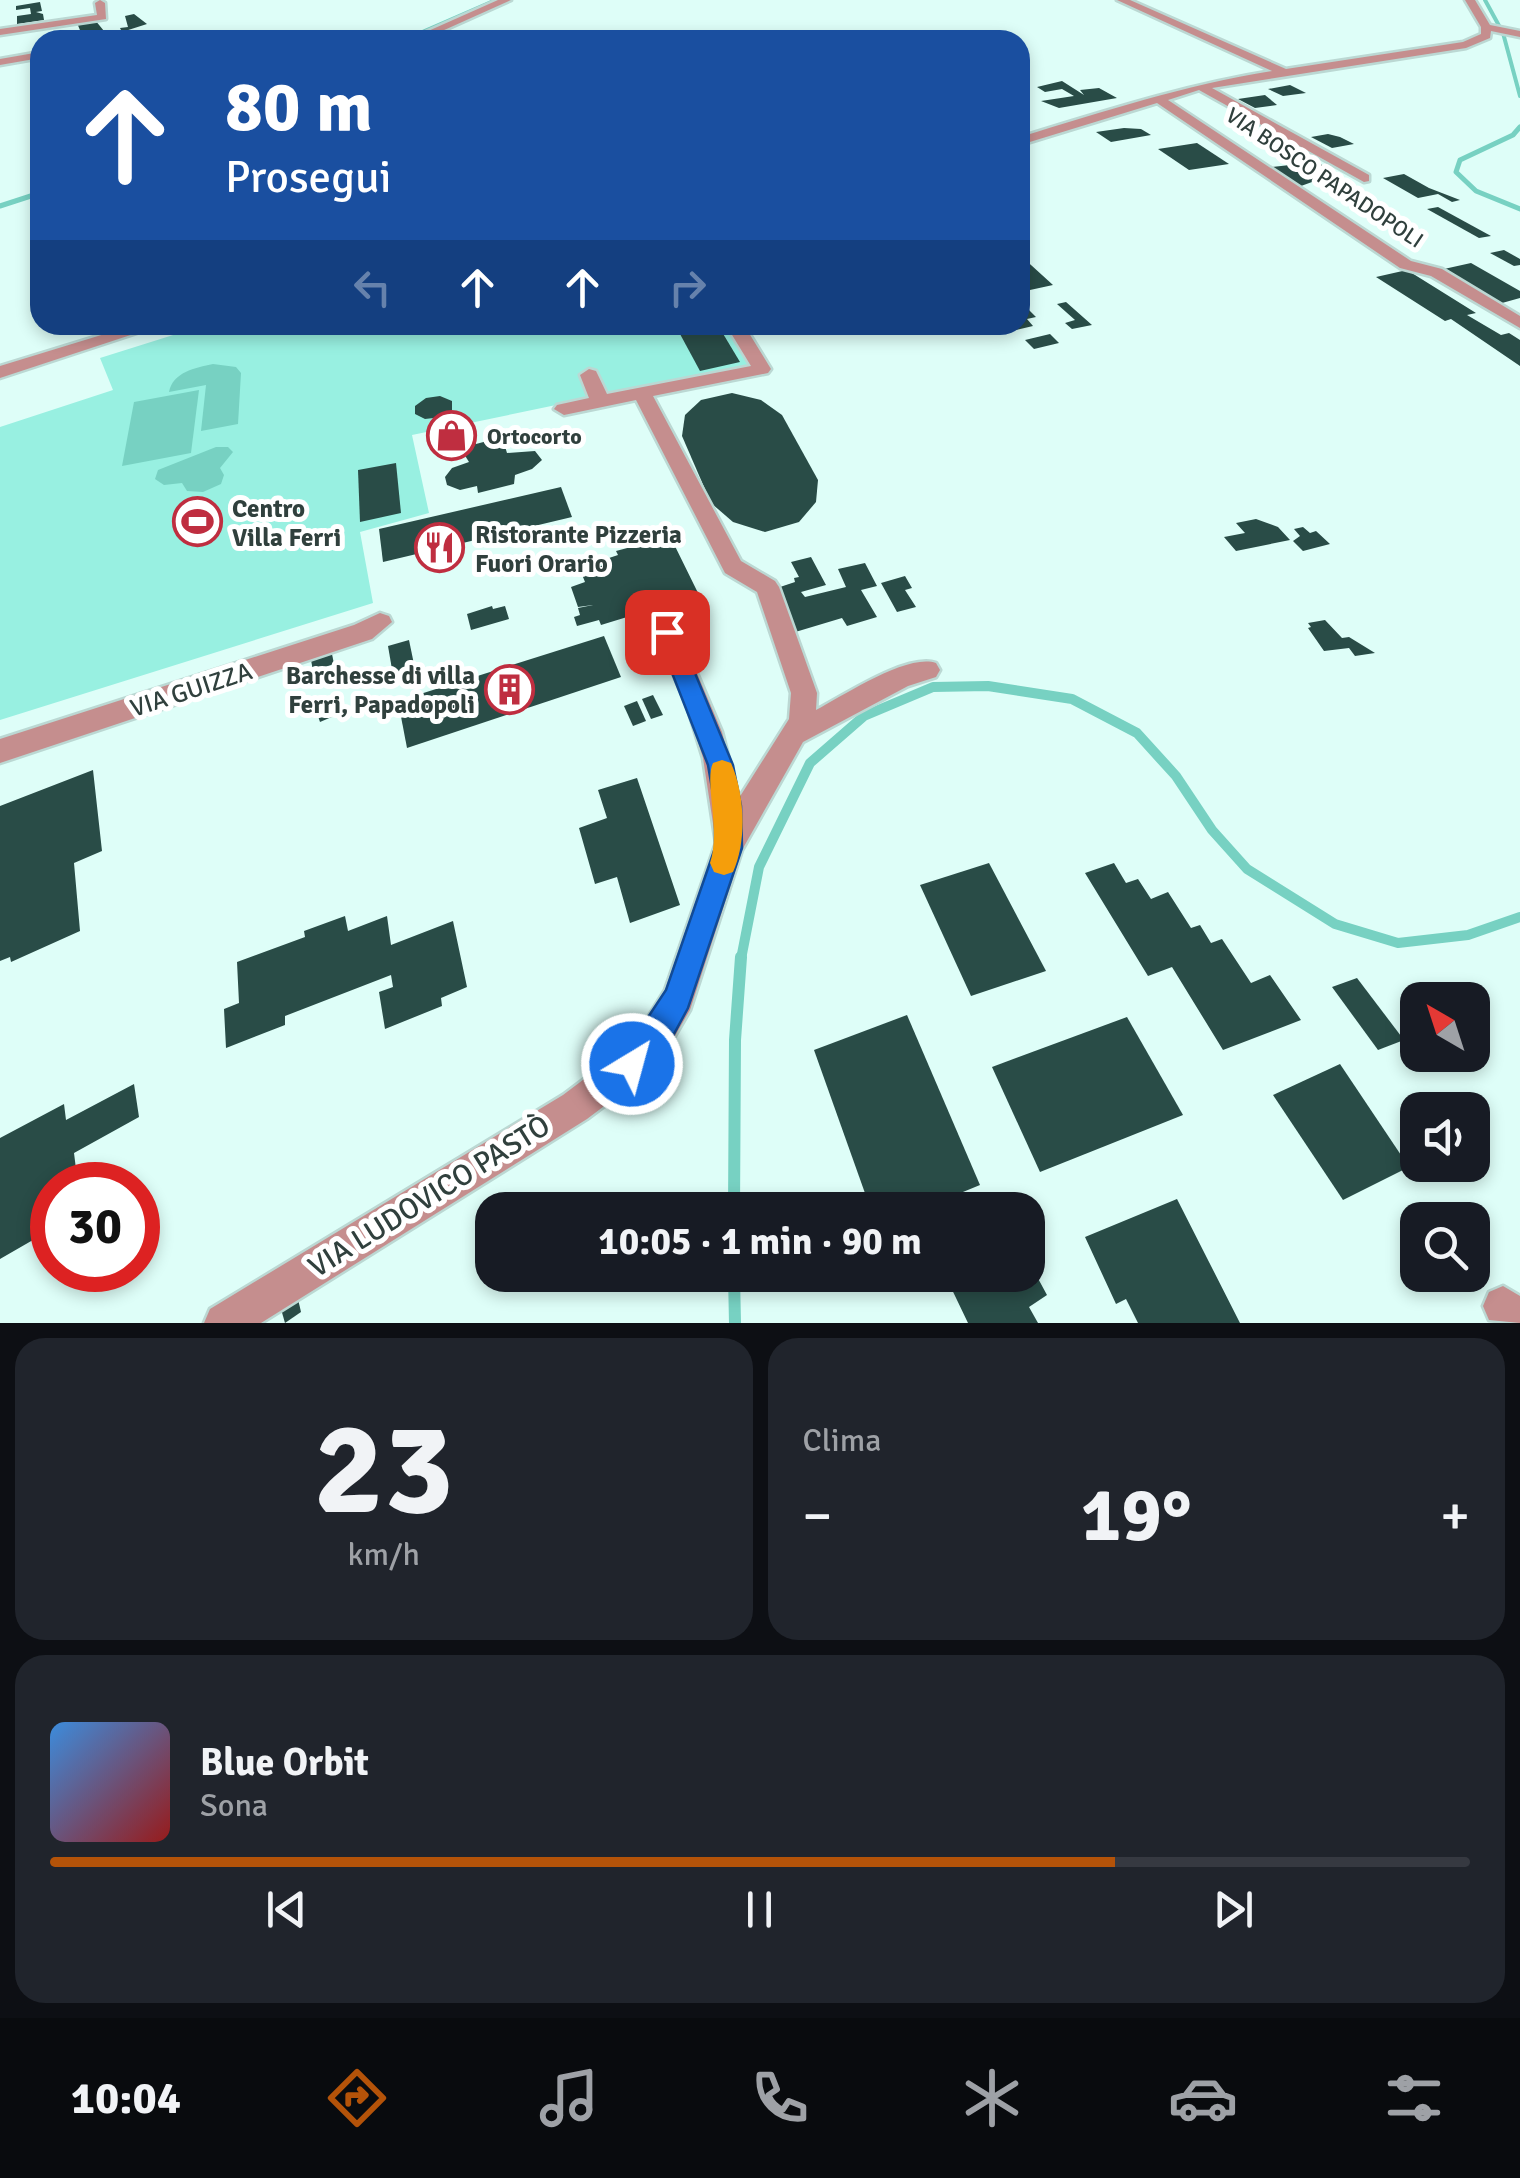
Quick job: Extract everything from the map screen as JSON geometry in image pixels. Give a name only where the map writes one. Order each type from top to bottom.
[{"type":"street","points":[[437,30],[506,0]]},
{"type":"street","points":[[1122,0],[1277,72],[1306,90]]},
{"type":"street","name":"VIA BOSCO PAPADOPOLI","points":[[1030,138],[1200,86],[1466,44],[1502,30],[1470,0]]},
{"type":"street","points":[[10,16],[6,31],[102,17],[100,3]]},
{"type":"street","points":[[0,62],[30,58]]},
{"type":"street","name":"VIA BOSCO PAPADOPOLI","points":[[1200,86],[1364,178]]},
{"type":"street","name":"VIA BOSCO PAPADOPOLI","points":[[1157,98],[1406,265],[1436,272],[1520,322]]},
{"type":"street","points":[[0,372],[120,335]]},
{"type":"street","points":[[564,409],[762,369],[740,335]]},
{"type":"street","points":[[589,375],[600,401]]},
{"type":"street","name":"VIA LUDOVICO PASTÒ","points":[[224,1323],[574,1106],[632,1064],[657,1034],[678,998],[728,848],[746,810],[802,721],[804,693],[768,587],[733,567],[642,393]]},
{"type":"street","name":"VIA GUIZZA","points":[[0,752],[363,632],[380,622]]},
{"type":"street","name":"VIA LUDOVICO PASTÒ","points":[[667,632],[721,765],[728,806],[728,848]]},
{"type":"street","points":[[792,736],[900,678],[926,670]]},
{"type":"shaded area","name":"Centro Villa Ferri","points":[[173,335],[751,335],[768,361],[412,435],[429,513],[360,532],[373,603],[0,720],[0,427],[113,390],[100,358]]},
{"type":"shaded area","points":[[213,364],[236,367],[241,373],[238,424],[201,431],[206,385],[169,392],[180,375]]},
{"type":"shaded area","points":[[199,390],[191,453],[122,466],[134,402]]},
{"type":"shaded area","points":[[216,447],[228,447],[233,452],[220,468],[224,475],[221,484],[203,492],[187,491],[182,483],[164,485],[155,479],[158,470]]},
{"type":"building","points":[[40,2],[42,11],[36,12],[43,14],[44,20],[17,24],[17,16],[31,14],[30,8],[16,10],[16,6]]},
{"type":"building","points":[[134,14],[147,24],[121,30],[128,27],[125,16]]},
{"type":"building","points":[[95,20],[103,30],[80,30],[77,23]]},
{"type":"building","points":[[1062,81],[1084,95],[1080,90],[1099,88],[1117,98],[1059,108],[1041,101],[1074,96],[1062,89],[1045,92],[1037,87]]},
{"type":"building","points":[[1290,85],[1306,93],[1283,96],[1268,89]]},
{"type":"building","points":[[1265,95],[1277,105],[1255,108],[1238,99]]},
{"type":"building","points":[[1141,129],[1151,135],[1111,142],[1096,132]]},
{"type":"building","points":[[1328,134],[1354,144],[1332,148],[1311,137]]},
{"type":"building","points":[[1197,143],[1229,164],[1189,170],[1158,149]]},
{"type":"building","points":[[1317,162],[1331,170],[1313,173],[1323,178],[1301,186],[1272,167]]},
{"type":"building","points":[[1404,174],[1460,200],[1452,202],[1438,194],[1418,198],[1383,178]]},
{"type":"building","points":[[1438,207],[1491,236],[1479,238],[1427,209]]},
{"type":"building","points":[[1504,250],[1520,259],[1520,265],[1514,266],[1490,253]]},
{"type":"building","points":[[1471,263],[1520,291],[1520,298],[1502,303],[1444,269]]},
{"type":"building","points":[[1030,264],[1053,285],[1030,290]]},
{"type":"building","points":[[1407,270],[1476,313],[1467,315],[1501,335],[1509,333],[1520,340],[1520,366],[1451,319],[1445,321],[1376,277]]},
{"type":"building","points":[[1066,302],[1092,325],[1072,329],[1065,323],[1075,320],[1057,304]]},
{"type":"building","points":[[1050,334],[1059,343],[1034,349],[1025,340]]},
{"type":"building","points":[[681,335],[724,335],[740,362],[700,371]]},
{"type":"building","points":[[732,393],[761,400],[782,415],[818,480],[816,502],[799,522],[765,532],[733,522],[711,503],[682,436],[685,415],[701,400]]},
{"type":"building","points":[[440,396],[452,401],[452,410],[442,417],[425,419],[415,414],[415,406],[426,398]]},
{"type":"building","points":[[457,431],[473,434],[476,444],[491,440],[504,443],[507,453],[535,451],[542,460],[532,469],[515,475],[514,484],[478,493],[477,486],[460,490],[447,485],[445,477],[452,468],[469,462],[464,454],[446,458],[436,452],[435,445],[443,436]]},
{"type":"building","points":[[396,463],[401,513],[360,522],[358,470]]},
{"type":"building","points":[[561,487],[572,517],[383,562],[379,529]]},
{"type":"building","points":[[1256,519],[1278,527],[1290,540],[1236,551],[1224,537],[1245,533],[1236,523]]},
{"type":"building","points":[[1303,527],[1310,533],[1316,531],[1330,544],[1303,551],[1293,541],[1300,536],[1294,529]]},
{"type":"building","points":[[670,536],[699,595],[601,625],[599,620],[577,626],[574,617],[580,615],[578,608],[593,605],[578,607],[571,587],[585,582],[581,572],[611,563],[609,558],[618,555],[616,551],[631,547],[628,541],[640,537],[643,544]]},
{"type":"building","points":[[811,557],[826,585],[801,592],[805,597],[846,587],[838,569],[865,563],[877,586],[861,590],[877,617],[847,626],[842,618],[792,633],[780,610],[788,607],[780,587],[799,577],[791,562]]},
{"type":"building","points":[[905,576],[912,588],[905,590],[916,607],[897,612],[881,583]]},
{"type":"building","points":[[505,606],[509,619],[471,630],[467,614]]},
{"type":"building","points":[[1325,620],[1342,638],[1349,637],[1375,653],[1355,656],[1349,648],[1324,651],[1308,623]]},
{"type":"building","name":"Barchesse di villa Ferri, Papadopoli","points":[[604,636],[621,677],[407,748],[398,701]]},
{"type":"building","points":[[409,640],[416,674],[394,681],[388,646]]},
{"type":"building","points":[[332,654],[334,664],[313,671],[311,660]]},
{"type":"building","points":[[653,695],[663,715],[651,719],[642,699]]},
{"type":"building","points":[[328,698],[334,716],[320,722],[314,704]]},
{"type":"building","points":[[637,701],[646,721],[633,726],[624,706]]},
{"type":"building","points":[[93,770],[102,851],[74,863],[80,931],[11,962],[10,957],[0,961],[0,806]]},
{"type":"building","points":[[637,778],[680,905],[630,923],[617,877],[595,884],[579,828],[607,818],[598,790]]},
{"type":"building","points":[[989,863],[1046,971],[971,996],[920,885]]},
{"type":"building","points":[[1114,863],[1126,883],[1138,879],[1151,899],[1168,892],[1191,928],[1200,925],[1211,943],[1222,939],[1251,983],[1270,975],[1301,1020],[1223,1050],[1172,967],[1148,976],[1085,873]]},
{"type":"building","points":[[345,916],[348,931],[387,916],[391,945],[453,921],[467,987],[441,998],[442,1006],[385,1029],[379,992],[393,987],[391,975],[285,1016],[285,1025],[226,1048],[224,1009],[239,1003],[237,962],[305,937],[304,931]]},
{"type":"building","points":[[1357,978],[1400,1035],[1400,1042],[1378,1050],[1332,987]]},
{"type":"building","points":[[907,1015],[980,1185],[963,1192],[865,1192],[814,1050]]},
{"type":"building","points":[[1127,1017],[1183,1115],[1040,1172],[992,1067]]},
{"type":"building","points":[[1340,1064],[1400,1154],[1400,1172],[1343,1200],[1273,1095]]},
{"type":"building","points":[[134,1084],[139,1117],[74,1153],[75,1162],[30,1162],[30,1242],[0,1259],[0,1138],[64,1104],[66,1120]]},
{"type":"building","points":[[1177,1199],[1240,1323],[1138,1323],[1126,1299],[1116,1304],[1085,1237]]},
{"type":"building","points":[[1045,1291],[1047,1295],[1029,1307],[1038,1323],[968,1323],[953,1292]]},
{"type":"building","points":[[298,1299],[301,1312],[285,1323],[281,1309]]},
{"type":"waterway","points":[[427,30],[496,0]]},
{"type":"waterway","points":[[1485,0],[1503,33],[1520,96]]},
{"type":"waterway","points":[[1520,127],[1513,135],[1460,160],[1456,172],[1476,191],[1520,209]]},
{"type":"waterway","points":[[0,206],[30,196]]},
{"type":"waterway","points":[[741,959],[759,867],[810,763],[864,716],[933,687],[988,686],[1072,699],[1137,733],[1176,776],[1212,830],[1247,869],[1335,924],[1398,943],[1468,935],[1520,917]]},
{"type":"waterway","points":[[734,1192],[735,1040],[741,957]]},
{"type":"waterway","points":[[734,1292],[735,1323]]},
{"type":"slow traffic","points":[[722,771],[728,806],[724,863]]},
{"type":"place","name":"Ortocorto","points":[[452,436]]},
{"type":"place","name":"Centro Villa Ferri","points":[[197,522]]},
{"type":"place","name":"Ristorante Pizzeria Fuori Orario","points":[[440,548]]},
{"type":"place","name":"Barchesse di villa Ferri, Papadopoli","points":[[510,689]]},
{"type":"route","points":[[632,1064],[657,1034],[678,998],[728,848],[728,806],[721,765],[667,632]]}]
